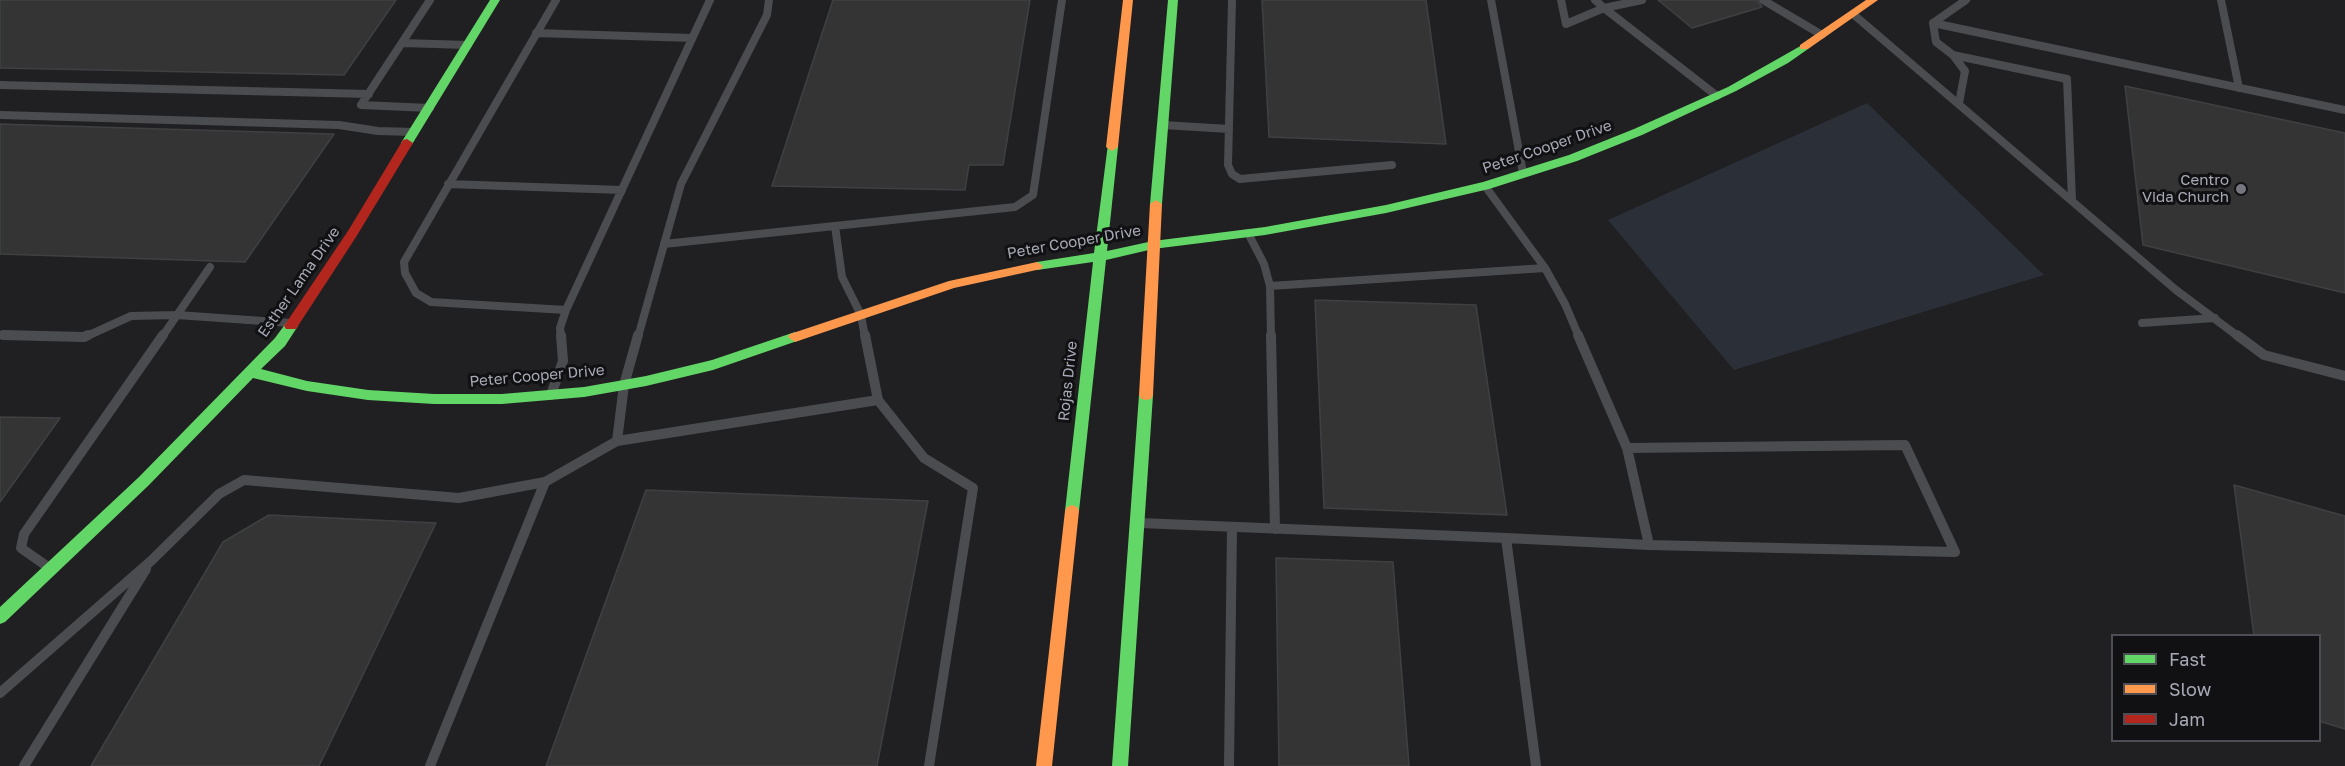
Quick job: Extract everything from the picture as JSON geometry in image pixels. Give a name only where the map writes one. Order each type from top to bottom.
[{"type":"street","name":"Esther Lama Drive","points":[[0,616],[144,481],[280,342],[415,132],[495,0]]},
{"type":"street","name":"Rojas Drive","points":[[1044,766],[1098,257],[1128,0]]},
{"type":"street","points":[[1120,766],[1138,523],[1153,245],[1173,0]]},
{"type":"street","name":"Peter Cooper Drive","points":[[251,372],[307,386],[368,395],[480,399],[551,395],[624,385],[713,365],[953,284],[1015,269],[1386,209],[1485,186],[1638,132],[1717,96],[1784,61],[1874,0]]},
{"type":"lane","points":[[430,0],[361,105],[430,108]]},
{"type":"lane","points":[[556,0],[404,262],[405,273],[416,293],[431,302],[566,310]]},
{"type":"lane","points":[[551,395],[563,361],[560,328],[566,310],[710,0]]},
{"type":"lane","points":[[617,441],[624,385],[681,184],[767,15],[769,0]]},
{"type":"lane","points":[[664,244],[1015,207],[1033,195],[1062,0]]},
{"type":"lane","points":[[1232,0],[1228,165],[1232,174],[1240,179],[1392,165]]},
{"type":"lane","points":[[1491,0],[1523,173]]},
{"type":"lane","points":[[1561,0],[1566,24],[1604,8],[1642,0]]},
{"type":"lane","points":[[1595,0],[1717,96]]},
{"type":"lane","points":[[1762,0],[1822,36]]},
{"type":"lane","points":[[1933,23],[1966,0]]},
{"type":"lane","points":[[2221,0],[2239,88]]},
{"type":"lane","points":[[1853,14],[2176,290],[2264,355],[2345,376]]},
{"type":"lane","points":[[1933,23],[1936,42],[1953,55],[1965,71],[1959,103]]},
{"type":"lane","points":[[1933,23],[2345,110]]},
{"type":"lane","points":[[536,33],[692,38]]},
{"type":"lane","points":[[402,43],[468,45]]},
{"type":"lane","points":[[1953,55],[2067,80],[2072,200]]},
{"type":"lane","points":[[0,86],[369,94]]},
{"type":"lane","points":[[0,115],[339,125],[378,131],[415,132]]},
{"type":"lane","points":[[1162,125],[1229,129]]},
{"type":"lane","points":[[448,184],[622,190]]},
{"type":"lane","points":[[1485,186],[1545,268],[1565,304],[1627,448],[1649,545]]},
{"type":"lane","points":[[835,226],[842,277],[861,315],[878,400],[924,458],[973,488],[929,766]]},
{"type":"lane","points":[[1248,233],[1264,264],[1270,286],[1275,529]]},
{"type":"lane","points":[[51,569],[21,548],[24,534],[210,267]]},
{"type":"lane","points":[[1270,286],[1545,268]]},
{"type":"lane","points":[[0,335],[84,337],[130,316],[177,315],[293,323]]},
{"type":"lane","points":[[2142,323],[2215,318]]},
{"type":"lane","points":[[0,693],[151,561],[219,494],[244,480],[459,498],[545,482],[617,441],[878,400]]},
{"type":"lane","points":[[1138,523],[1649,545],[1955,552],[1905,445],[1627,448]]},
{"type":"lane","points":[[430,766],[545,482]]},
{"type":"lane","points":[[1229,766],[1232,527]]},
{"type":"lane","points":[[1506,538],[1536,766]]},
{"type":"lane","points":[[24,766],[151,561]]},
{"type":"shaded area","points":[[0,0],[2345,0],[2345,766],[0,766]]},
{"type":"shaded area","points":[[1867,103],[2044,275],[1734,370],[1608,220]]},
{"type":"building","points":[[0,0],[396,0],[344,75],[0,68]]},
{"type":"building","points":[[833,0],[1030,0],[1003,165],[969,165],[965,190],[772,186]]},
{"type":"building","points":[[1262,0],[1426,0],[1446,144],[1269,137]]},
{"type":"building","points":[[1658,0],[1757,0],[1762,7],[1692,28]]},
{"type":"building","name":"Centro Vida Church","points":[[2125,86],[2345,133],[2345,293],[2143,245]]},
{"type":"building","points":[[0,124],[334,134],[245,262],[0,254]]},
{"type":"building","points":[[1315,300],[1476,305],[1507,515],[1324,508]]},
{"type":"building","points":[[0,417],[60,418],[0,502]]},
{"type":"building","points":[[2234,485],[2345,516],[2345,729],[2321,722],[2321,634],[2254,634]]},
{"type":"building","points":[[646,490],[928,501],[877,766],[546,766]]},
{"type":"building","points":[[269,515],[436,523],[319,766],[91,766],[223,542]]},
{"type":"building","points":[[1276,558],[1393,562],[1409,766],[1279,766]]},
{"type":"traffic: fast","points":[[407,143],[495,0]]},
{"type":"traffic: fast","points":[[1156,204],[1173,0]]},
{"type":"traffic: fast","points":[[1037,266],[1098,257],[1153,245],[1265,231],[1386,209],[1485,186],[1573,158],[1638,132],[1732,89],[1784,61],[1804,47]]},
{"type":"traffic: fast","points":[[1072,511],[1112,147]]},
{"type":"traffic: fast","points":[[0,617],[144,481],[280,342],[291,326]]},
{"type":"traffic: fast","points":[[251,372],[307,386],[368,395],[434,399],[502,399],[584,392],[646,381],[713,365],[795,337]]},
{"type":"traffic: fast","points":[[1120,766],[1146,395]]},
{"type":"traffic: slow","points":[[1112,147],[1128,0]]},
{"type":"traffic: slow","points":[[1804,47],[1873,0]]},
{"type":"traffic: slow","points":[[1146,395],[1156,204]]},
{"type":"traffic: slow","points":[[795,337],[953,284],[1037,266]]},
{"type":"traffic: slow","points":[[1044,766],[1072,511]]},
{"type":"traffic: jam","points":[[291,326],[352,234],[407,143]]},
{"type":"place","name":"Centro Vida Church","points":[[2241,189]]}]
